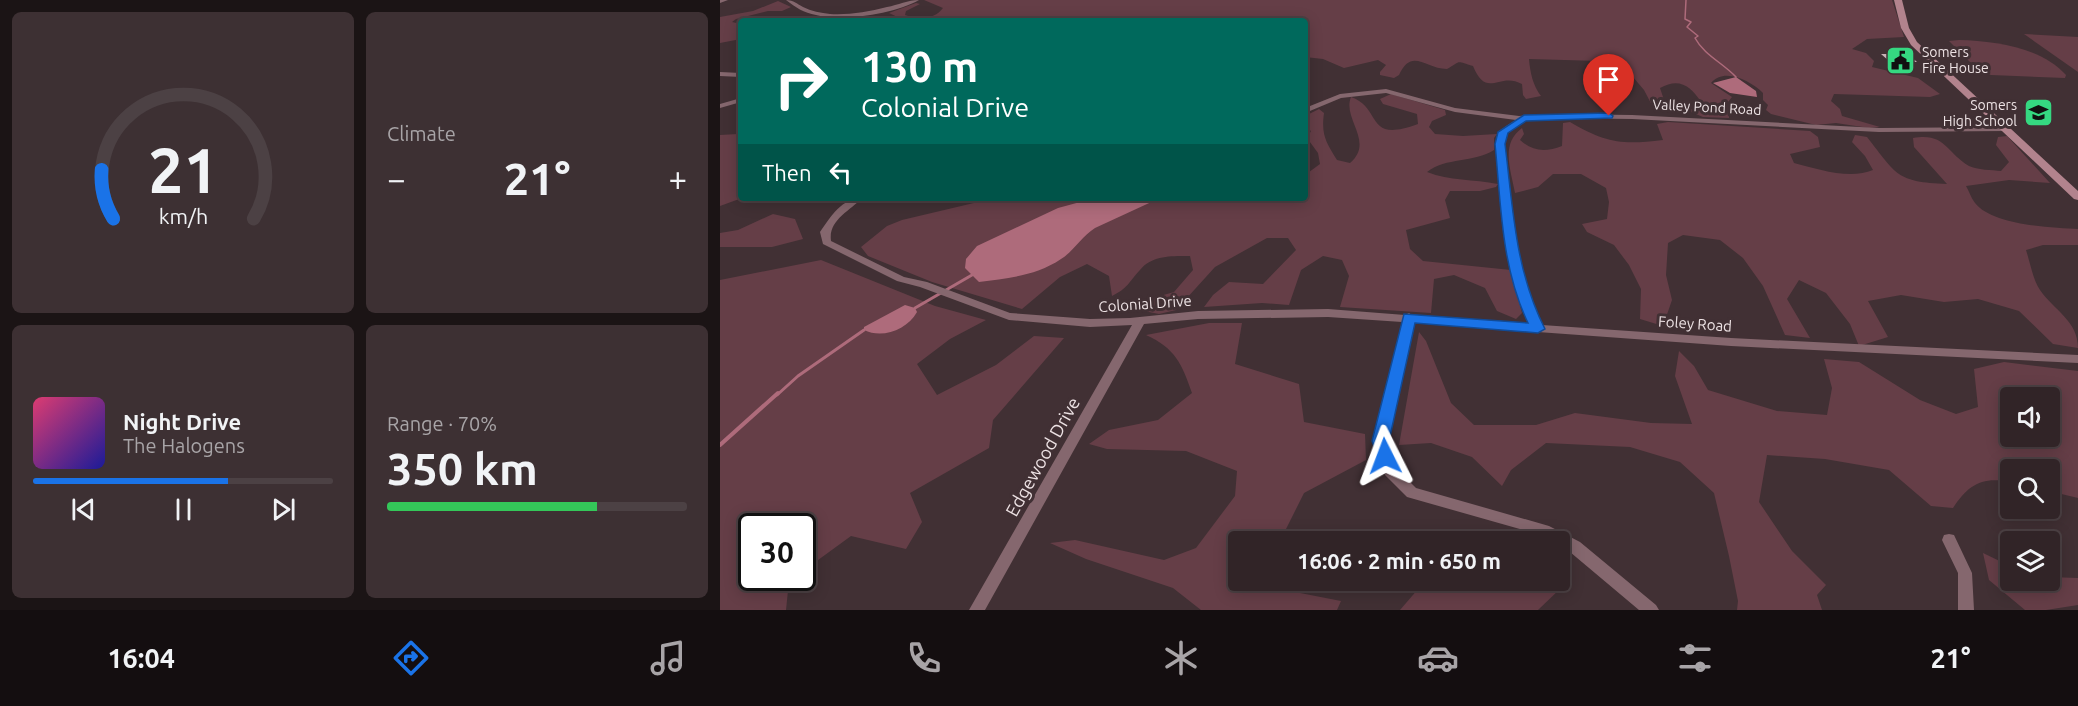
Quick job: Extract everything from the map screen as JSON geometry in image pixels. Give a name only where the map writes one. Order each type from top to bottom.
[{"type":"main road","points":[[1898,0],[1905,28],[1914,43],[2078,197]]},
{"type":"street","points":[[720,1],[725,0]]},
{"type":"street","points":[[789,0],[806,11],[826,15],[880,10],[916,0]]},
{"type":"street","points":[[720,74],[738,75]]},
{"type":"street","name":"Valley Pond Road","points":[[1308,110],[1340,96],[1386,91],[1455,110],[1524,118],[1632,117],[1879,130],[2006,129]]},
{"type":"street","points":[[720,106],[738,101]]},
{"type":"street","points":[[1524,118],[1503,132],[1500,144],[1514,263],[1525,302],[1538,329]]},
{"type":"street","name":"Colonial Drive","points":[[855,201],[831,222],[825,232],[826,242],[901,279],[923,284],[959,299],[1022,318],[1090,323],[1198,315],[1284,312],[1409,317],[1538,329]]},
{"type":"street","points":[[1409,317],[1380,441],[1390,471],[1412,493],[1544,530],[1575,547],[1651,610]]},
{"type":"street","name":"Edgewood Drive","points":[[977,610],[1140,321]]},
{"type":"street","name":"Foley Road","points":[[1538,329],[1908,352],[2078,359]]},
{"type":"street","points":[[1949,540],[1965,573],[1966,610]]},
{"type":"shaded area","points":[[924,0],[1892,0],[1904,37],[1867,39],[1852,49],[1866,53],[1874,61],[1872,67],[1918,78],[1940,94],[1930,97],[1834,94],[1831,101],[1840,109],[1842,116],[1880,127],[1869,128],[1836,123],[1816,125],[1771,114],[1766,110],[1768,105],[1758,88],[1745,80],[1723,76],[1711,83],[1732,97],[1728,102],[1729,118],[1703,117],[1691,112],[1691,109],[1701,106],[1701,102],[1684,85],[1673,83],[1660,88],[1664,100],[1662,111],[1655,111],[1644,90],[1627,70],[1602,65],[1600,61],[1529,59],[1532,79],[1541,96],[1526,99],[1523,95],[1522,84],[1507,80],[1494,83],[1483,81],[1473,66],[1461,62],[1447,69],[1420,62],[1409,62],[1394,78],[1380,75],[1386,65],[1378,60],[1344,68],[1323,59],[1308,57],[1308,18],[926,18],[935,15],[943,8]]},
{"type":"shaded area","points":[[778,1],[791,7],[782,11],[768,11],[736,19],[732,22],[738,23],[738,40],[720,43],[720,17],[753,11]]},
{"type":"shaded area","points":[[916,3],[920,4],[906,11],[905,15],[915,18],[900,18],[889,13]]},
{"type":"shaded area","points":[[2024,34],[2078,37],[2078,72]]},
{"type":"shaded area","points":[[1949,41],[2002,44],[2031,52],[2056,65],[2066,75],[2065,78],[1991,75],[1979,71]]},
{"type":"shaded area","points":[[1736,77],[1756,91],[1757,97],[1730,93],[1713,83]]},
{"type":"shaded area","points":[[1391,94],[1445,110],[1446,115],[1432,121],[1429,127],[1435,134],[1463,136],[1497,134],[1494,138],[1494,150],[1478,157],[1443,164],[1427,172],[1444,177],[1498,184],[1496,187],[1480,191],[1450,191],[1445,200],[1450,218],[1406,230],[1410,249],[1423,261],[1511,270],[1522,313],[1516,319],[1497,311],[1485,288],[1454,275],[1434,279],[1431,313],[1340,307],[1349,276],[1342,260],[1323,256],[1301,270],[1289,305],[1262,303],[1204,307],[1213,295],[1229,282],[1263,284],[1296,250],[1288,238],[1267,238],[1215,267],[1176,310],[1159,314],[1139,310],[1146,300],[1174,292],[1193,270],[1190,256],[1163,257],[1150,261],[1125,288],[1112,296],[1109,276],[1087,264],[1060,277],[1022,309],[932,282],[868,256],[861,247],[887,226],[902,220],[982,201],[1308,201],[1308,173],[1320,164],[1318,153],[1308,139],[1311,131],[1308,129],[1308,114],[1319,109],[1324,113],[1324,133],[1330,148],[1337,160],[1350,163],[1357,155],[1359,147],[1359,139],[1349,105],[1351,97],[1361,102],[1376,122],[1389,130],[1418,124],[1417,114],[1383,104],[1380,99]]},
{"type":"shaded area","points":[[1570,122],[1604,138],[1625,142],[1663,140],[1657,124],[1668,122],[1810,131],[1818,137],[1820,147],[1790,154],[1794,163],[1844,174],[1873,170],[1865,156],[1852,142],[1855,135],[1867,137],[1899,174],[1917,181],[1947,184],[1914,147],[1913,138],[1932,138],[1944,144],[1969,166],[2001,171],[2009,162],[1996,145],[1998,137],[2007,136],[2050,183],[2009,180],[1966,186],[1975,203],[1994,216],[2023,224],[2078,229],[2078,245],[2043,245],[2026,250],[2038,286],[2070,323],[2078,348],[2053,344],[2019,311],[1978,299],[1944,302],[1901,295],[1868,301],[1888,337],[1859,346],[1850,324],[1826,293],[1799,280],[1787,299],[1810,338],[1785,335],[1763,286],[1743,258],[1720,240],[1683,235],[1668,243],[1666,275],[1672,300],[1663,326],[1640,319],[1641,289],[1629,265],[1614,245],[1587,232],[1582,224],[1607,219],[1609,202],[1606,188],[1581,174],[1553,174],[1538,187],[1515,193],[1509,150],[1515,134],[1522,128],[1524,134],[1520,140],[1525,144],[1540,150],[1551,149],[1562,146],[1563,123]]},
{"type":"shaded area","points":[[738,134],[738,199],[720,206],[720,135]]},
{"type":"shaded area","points":[[1084,201],[1154,201],[1095,228],[1066,256],[1042,269],[1022,275],[979,282],[965,268],[966,259],[977,246],[1058,208]]},
{"type":"shaded area","points":[[773,214],[795,219],[803,239],[772,247],[720,247],[720,233],[738,230]]},
{"type":"shaded area","points":[[821,260],[935,306],[986,320],[950,339],[917,364],[937,395],[996,365],[1034,336],[1064,338],[993,420],[989,448],[910,493],[922,522],[906,549],[851,536],[816,562],[816,513],[738,513],[738,591],[788,591],[786,610],[720,610],[720,280]]},
{"type":"shaded area","points":[[905,305],[915,308],[917,312],[901,328],[878,334],[864,330],[864,327]]},
{"type":"shaded area","points":[[1209,323],[1242,323],[1235,364],[1299,384],[1304,422],[1365,434],[1366,460],[1304,493],[1285,531],[1228,531],[1228,591],[1293,591],[1341,601],[1337,610],[1201,610],[1173,588],[1086,559],[1050,543],[1075,540],[1164,560],[1196,548],[1235,496],[1237,471],[1186,451],[1107,449],[1089,444],[1109,430],[1158,420],[1192,393],[1181,365],[1171,351],[1146,335]]},
{"type":"shaded area","points":[[1419,332],[1426,341],[1451,403],[1474,425],[1536,425],[1575,413],[1651,423],[1692,424],[1675,376],[1679,351],[1694,366],[1708,390],[1777,411],[1827,415],[1832,388],[1824,359],[1859,362],[1920,400],[1956,414],[1978,407],[1974,369],[2004,362],[2078,371],[2078,498],[2060,494],[2060,459],[2000,459],[2000,480],[1991,480],[1970,488],[1953,508],[1931,506],[1889,470],[1825,459],[1767,455],[1759,502],[1792,551],[1826,585],[1817,595],[1822,610],[1737,610],[1738,601],[1714,493],[1680,462],[1630,447],[1546,443],[1511,470],[1502,486],[1472,457],[1431,443],[1399,445]]},
{"type":"shaded area","points":[[1983,553],[2000,561],[2000,589],[1989,580]]},
{"type":"shaded area","points":[[2060,577],[2078,578],[2078,605],[2046,610],[2025,610],[2002,591],[2060,591]]},
{"type":"shaded area","points":[[1416,591],[1558,591],[1538,610],[1400,610]]},
{"type":"building","name":"Somers Fire House","points":[[1888,52],[1908,54],[1917,62],[1889,61],[1881,54],[1890,54]]},
{"type":"waterway","points":[[1686,0],[1685,19],[1691,22],[1687,27],[1698,36],[1695,38],[1703,49],[1736,77]]},
{"type":"waterway","points":[[915,308],[972,275]]},
{"type":"waterway","points":[[777,395],[798,376],[864,330]]},
{"type":"waterway","points":[[720,445],[778,393]]},
{"type":"place","name":"Somers Fire House","points":[[1901,60]]},
{"type":"place","name":"Somers High School","points":[[2038,113]]},
{"type":"route","points":[[1385,456],[1380,441],[1409,317],[1538,329],[1525,302],[1514,263],[1500,144],[1503,132],[1524,118],[1609,116]]}]
